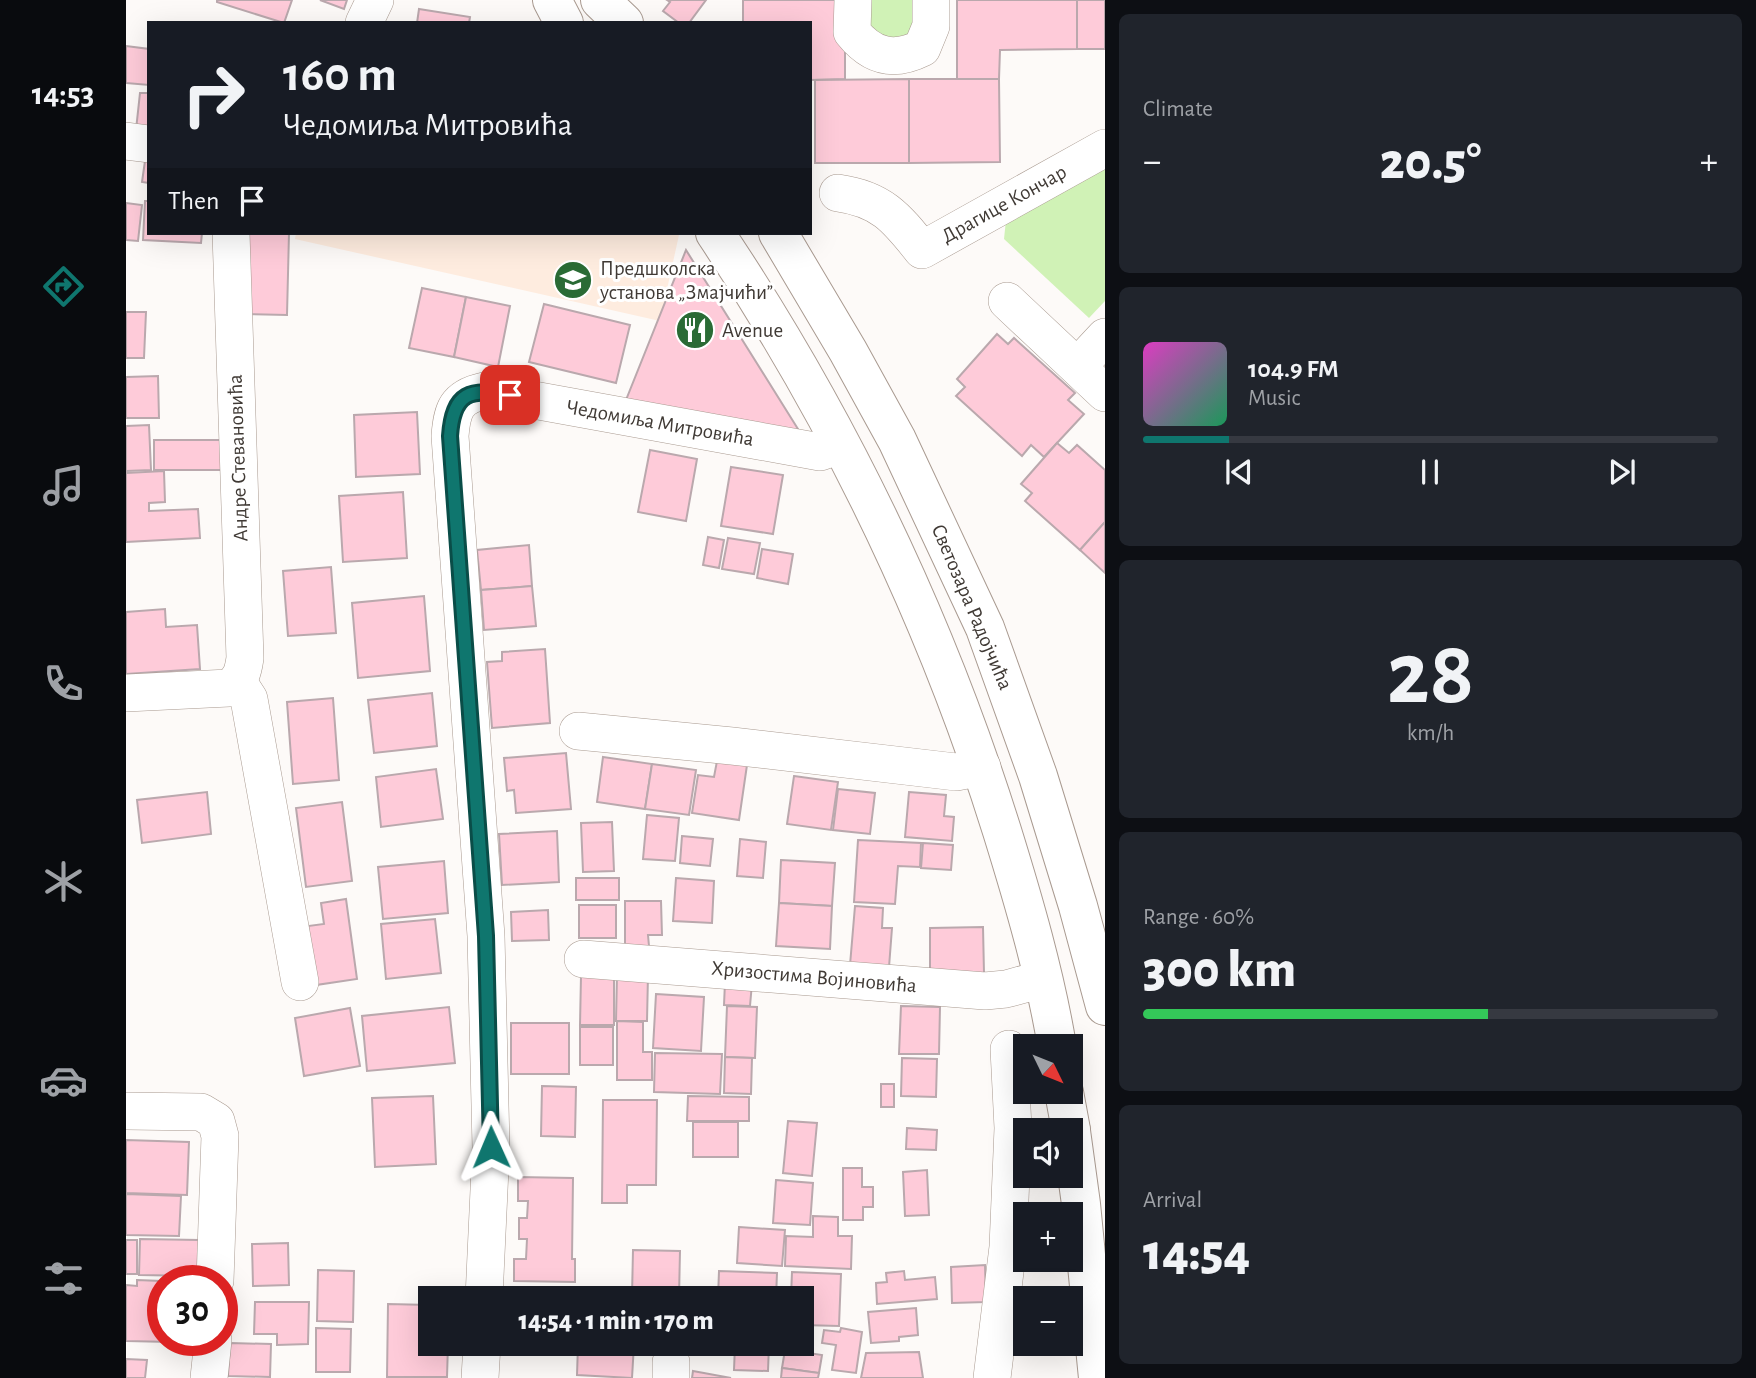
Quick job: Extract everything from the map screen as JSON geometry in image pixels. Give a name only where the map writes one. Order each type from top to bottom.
[{"type":"main road","points":[[552,0],[563,21]]},
{"type":"main road","points":[[600,0],[622,21]]},
{"type":"main road","points":[[619,0],[624,21]]},
{"type":"main road","points":[[716,235],[785,342],[840,445],[929,630],[982,767],[1018,882],[1054,1034]]},
{"type":"main road","name":"Светозара Радојчића","points":[[779,235],[842,340],[897,440],[985,628],[1038,776],[1105,1006]]},
{"type":"main road","points":[[1079,1188],[1098,1378]]},
{"type":"street","points":[[365,21],[375,0]]},
{"type":"street","points":[[853,0],[852,33],[862,46],[884,55],[907,55],[922,48],[931,26],[931,0]]},
{"type":"street","points":[[126,141],[147,144]]},
{"type":"street","name":"Драгице Кончар","points":[[838,193],[859,196],[886,209],[922,250],[1105,148]]},
{"type":"street","name":"Андре Стевановића","points":[[231,235],[245,658],[243,672],[238,681]]},
{"type":"street","points":[[1007,302],[1105,393]]},
{"type":"street","points":[[1077,366],[1105,337]]},
{"type":"street","name":"Чедомиља Митровића","points":[[485,1286],[491,1147],[486,936],[450,436],[454,410],[470,394],[484,391],[820,452],[840,445]]},
{"type":"street","points":[[126,693],[229,688],[238,681],[249,699],[300,982]]},
{"type":"street","points":[[578,732],[732,746],[956,772],[982,767]]},
{"type":"street","points":[[1078,906],[1105,938]]},
{"type":"street","name":"Хризостима Војиновића","points":[[583,959],[985,991],[1006,989],[1043,979]]},
{"type":"street","points":[[992,1378],[1008,1247],[1013,1128],[1009,1049]]},
{"type":"street","points":[[126,1111],[201,1112],[216,1121],[220,1136],[216,1265]]},
{"type":"street","points":[[209,1378],[211,1356]]},
{"type":"street","points":[[480,1378],[481,1356]]},
{"type":"shaded area","name":"Предшколска установа „Змајчићи”","points":[[296,235],[679,235],[660,321],[295,239]]},
{"type":"green space","points":[[864,0],[920,0],[912,39],[873,36]]},
{"type":"green space","points":[[1105,157],[1105,301],[1089,318],[1004,239],[1006,220]]},
{"type":"building","points":[[217,0],[292,0],[285,21]]},
{"type":"building","points":[[320,0],[347,0],[344,9]]},
{"type":"building","points":[[667,0],[706,0],[690,21],[676,21],[663,11],[670,2]]},
{"type":"building","points":[[743,0],[845,0],[845,79],[812,80],[812,21],[743,21]]},
{"type":"building","points":[[957,0],[1077,0],[1077,49],[1000,50],[999,79],[957,79]]},
{"type":"building","points":[[1077,0],[1105,0],[1105,49],[1077,49]]},
{"type":"building","points":[[419,9],[470,17],[469,21],[417,21]]},
{"type":"building","points":[[126,46],[147,49],[147,85],[126,83]]},
{"type":"building","points":[[909,79],[999,79],[1000,162],[909,163]]},
{"type":"building","points":[[909,79],[909,163],[815,163],[815,80]]},
{"type":"building","points":[[140,93],[147,93],[147,132],[136,130]]},
{"type":"building","points":[[145,161],[147,161],[147,183],[142,182]]},
{"type":"building","points":[[145,201],[147,235],[202,235],[201,243],[143,240]]},
{"type":"building","points":[[126,203],[142,205],[138,241],[126,240]]},
{"type":"building","points":[[242,235],[289,235],[287,315],[240,314]]},
{"type":"building","name":"Avenue","points":[[686,250],[808,445],[622,410]]},
{"type":"building","points":[[422,288],[466,297],[454,357],[409,348]]},
{"type":"building","points":[[466,297],[510,306],[498,367],[454,357]]},
{"type":"building","points":[[544,304],[630,325],[616,383],[529,362]]},
{"type":"building","points":[[126,312],[146,312],[144,358],[126,358]]},
{"type":"building","points":[[997,334],[1008,344],[1014,338],[1075,393],[1068,400],[1084,414],[1044,457],[1031,445],[1022,456],[956,396],[965,387],[957,379]]},
{"type":"building","points":[[158,376],[159,418],[126,418],[126,377]]},
{"type":"building","points":[[417,412],[420,474],[356,477],[354,415]]},
{"type":"building","points":[[149,425],[151,470],[126,471],[126,426]]},
{"type":"building","points":[[154,440],[222,440],[222,470],[154,470]]},
{"type":"building","points":[[1057,443],[1069,453],[1077,445],[1105,470],[1105,522],[1080,550],[1025,501],[1032,493],[1021,484]]},
{"type":"building","points":[[650,450],[697,459],[686,521],[638,512]]},
{"type":"building","points":[[731,467],[783,475],[773,534],[721,526]]},
{"type":"building","points":[[164,471],[165,502],[149,503],[149,511],[198,509],[200,538],[126,542],[126,473]]},
{"type":"building","points":[[403,492],[407,558],[343,562],[339,496]]},
{"type":"building","points":[[1105,522],[1105,573],[1080,550]]},
{"type":"building","points":[[708,537],[724,540],[719,568],[703,565]]},
{"type":"building","points":[[728,538],[760,543],[754,574],[722,569]]},
{"type":"building","points":[[529,545],[532,586],[481,590],[477,550]]},
{"type":"building","points":[[762,549],[793,554],[788,584],[757,578]]},
{"type":"building","points":[[331,567],[336,633],[288,636],[283,571]]},
{"type":"building","points":[[532,586],[536,626],[484,630],[481,590]]},
{"type":"building","points":[[424,596],[430,671],[358,678],[352,603]]},
{"type":"building","points":[[165,609],[166,627],[197,625],[200,669],[126,674],[126,612]]},
{"type":"building","points":[[545,649],[550,723],[492,728],[487,662],[502,661],[502,652]]},
{"type":"building","points":[[432,693],[437,746],[374,753],[368,700]]},
{"type":"building","points":[[333,698],[339,780],[293,784],[287,702]]},
{"type":"building","points":[[566,753],[571,809],[516,813],[514,790],[507,791],[504,758]]},
{"type":"building","points":[[603,757],[652,764],[645,809],[597,802]]},
{"type":"building","points":[[717,761],[747,765],[739,820],[692,813],[698,775],[714,777]]},
{"type":"building","points":[[652,764],[696,770],[689,815],[645,809]]},
{"type":"building","points":[[436,769],[443,819],[381,827],[376,777]]},
{"type":"building","points":[[794,776],[838,782],[831,830],[787,824]]},
{"type":"building","points":[[838,789],[875,793],[870,834],[833,830]]},
{"type":"building","points":[[207,792],[211,834],[142,843],[137,800]]},
{"type":"building","points":[[909,792],[946,795],[944,816],[954,817],[952,841],[905,837]]},
{"type":"building","points":[[342,802],[352,881],[306,887],[296,808]]},
{"type":"building","points":[[647,815],[679,818],[675,861],[643,859]]},
{"type":"building","points":[[612,822],[614,871],[583,872],[581,823]]},
{"type":"building","points":[[557,831],[559,882],[502,885],[499,834]]},
{"type":"building","points":[[682,836],[713,839],[710,866],[680,863]]},
{"type":"building","points":[[740,839],[766,842],[763,878],[737,876]]},
{"type":"building","points":[[858,840],[921,843],[920,867],[898,866],[895,904],[854,902]]},
{"type":"building","points":[[923,843],[953,845],[951,870],[921,868]]},
{"type":"building","points":[[781,860],[835,863],[832,906],[779,903]]},
{"type":"building","points":[[444,861],[448,913],[383,919],[378,867]]},
{"type":"building","points":[[576,878],[619,878],[619,900],[576,900]]},
{"type":"building","points":[[676,878],[714,881],[712,923],[673,921]]},
{"type":"building","points":[[346,899],[357,979],[316,985],[308,926],[324,924],[321,903]]},
{"type":"building","points":[[625,901],[661,901],[662,935],[648,935],[649,946],[625,946]]},
{"type":"building","points":[[779,903],[832,906],[830,949],[776,946]]},
{"type":"building","points":[[579,905],[616,905],[616,938],[579,938]]},
{"type":"building","points":[[855,906],[883,908],[882,928],[892,928],[889,967],[850,965]]},
{"type":"building","points":[[548,910],[549,940],[512,941],[511,912]]},
{"type":"building","points":[[435,919],[441,973],[386,979],[381,924]]},
{"type":"building","points":[[983,927],[984,973],[930,974],[930,928]]},
{"type":"building","points":[[617,974],[648,975],[647,1021],[616,1021]]},
{"type":"building","points":[[581,976],[614,976],[614,1025],[580,1025]]},
{"type":"building","points":[[725,982],[752,983],[750,1006],[724,1005]]},
{"type":"building","points":[[656,994],[704,997],[701,1051],[653,1048]]},
{"type":"building","points":[[727,1006],[757,1007],[755,1058],[725,1057]]},
{"type":"building","points":[[901,1006],[940,1007],[939,1054],[899,1054]]},
{"type":"building","points":[[449,1007],[455,1063],[367,1071],[362,1016]]},
{"type":"building","points":[[350,1008],[360,1066],[304,1076],[295,1018]]},
{"type":"building","points":[[617,1021],[643,1022],[643,1052],[652,1052],[652,1080],[617,1080]]},
{"type":"building","points":[[511,1023],[569,1023],[569,1074],[511,1074]]},
{"type":"building","points":[[580,1027],[613,1027],[613,1065],[580,1065]]},
{"type":"building","points":[[655,1053],[722,1054],[720,1094],[654,1092]]},
{"type":"building","points":[[725,1057],[752,1058],[751,1094],[724,1093]]},
{"type":"building","points":[[902,1058],[937,1059],[936,1097],[901,1096]]},
{"type":"building","points":[[881,1084],[894,1084],[894,1107],[881,1107]]},
{"type":"building","points":[[542,1086],[576,1087],[575,1137],[541,1136]]},
{"type":"building","points":[[433,1096],[436,1164],[375,1167],[372,1098]]},
{"type":"building","points":[[688,1096],[749,1097],[749,1121],[687,1121]]},
{"type":"building","points":[[603,1100],[657,1100],[656,1185],[627,1185],[627,1203],[602,1203]]},
{"type":"building","points":[[788,1121],[817,1123],[812,1176],[783,1173]]},
{"type":"building","points":[[693,1122],[738,1122],[738,1157],[693,1157]]},
{"type":"building","points":[[907,1128],[937,1130],[936,1150],[906,1149]]},
{"type":"building","points":[[126,1140],[189,1142],[187,1195],[126,1193]]},
{"type":"building","points":[[843,1168],[862,1168],[862,1187],[873,1187],[873,1207],[863,1207],[863,1220],[843,1220]]},
{"type":"building","points":[[927,1170],[929,1215],[905,1216],[903,1172]]},
{"type":"building","points":[[518,1177],[573,1178],[572,1259],[575,1259],[575,1282],[514,1281],[514,1259],[526,1259],[527,1239],[519,1239],[519,1218],[527,1218],[528,1201],[518,1201]]},
{"type":"building","points":[[776,1180],[813,1183],[810,1225],[773,1223]]},
{"type":"building","points":[[126,1194],[181,1196],[179,1236],[126,1235]]},
{"type":"building","points":[[813,1216],[838,1217],[838,1236],[852,1236],[851,1269],[785,1266],[786,1236],[813,1237]]},
{"type":"building","points":[[739,1227],[785,1230],[782,1266],[737,1263]]},
{"type":"building","points":[[140,1239],[199,1240],[198,1265],[147,1265],[147,1275],[139,1275]]},
{"type":"building","points":[[126,1240],[137,1240],[137,1274],[126,1274]]},
{"type":"building","points":[[288,1243],[289,1285],[253,1286],[252,1244]]},
{"type":"building","points":[[633,1250],[680,1251],[679,1286],[632,1286]]},
{"type":"building","points":[[985,1265],[986,1302],[952,1303],[951,1267]]},
{"type":"building","points":[[318,1270],[354,1271],[353,1322],[317,1321]]},
{"type":"building","points":[[719,1271],[777,1273],[776,1286],[718,1286]]},
{"type":"building","points":[[904,1271],[905,1280],[935,1277],[937,1299],[877,1304],[876,1283],[887,1282],[886,1273]]},
{"type":"building","points":[[792,1272],[841,1274],[839,1326],[814,1325],[814,1286],[791,1286]]},
{"type":"building","points":[[137,1280],[147,1280],[147,1341],[126,1341],[126,1285],[137,1286]]},
{"type":"building","points":[[255,1302],[309,1302],[308,1344],[277,1345],[277,1334],[254,1334]]},
{"type":"building","points":[[388,1304],[418,1305],[418,1356],[448,1356],[447,1377],[387,1377]]},
{"type":"building","points":[[916,1308],[918,1335],[899,1337],[899,1341],[871,1343],[868,1312]]},
{"type":"building","points":[[316,1328],[351,1329],[350,1372],[316,1372]]},
{"type":"building","points":[[841,1328],[862,1332],[856,1373],[832,1370],[836,1345],[822,1343],[824,1330],[840,1332]]},
{"type":"building","points":[[238,1343],[271,1344],[270,1377],[228,1376],[229,1356],[238,1356]]},
{"type":"building","points":[[919,1352],[923,1378],[861,1378],[866,1353]]},
{"type":"building","points":[[822,1355],[819,1373],[782,1368],[784,1356]]},
{"type":"building","points":[[578,1356],[633,1356],[632,1378],[577,1375]]},
{"type":"building","points":[[735,1356],[769,1356],[768,1371],[734,1370]]},
{"type":"building","points":[[126,1359],[147,1360],[145,1378],[126,1378]]},
{"type":"building","points":[[782,1368],[819,1373],[818,1378],[781,1378]]},
{"type":"building","points":[[693,1371],[731,1378],[692,1378]]},
{"type":"place","name":"Предшколска установа „Змајчићи”","points":[[573,280]]},
{"type":"place","name":"Avenue","points":[[695,330]]},
{"type":"route","points":[[491,1147],[486,936],[450,436],[454,410],[470,394],[484,391],[510,395]]}]
